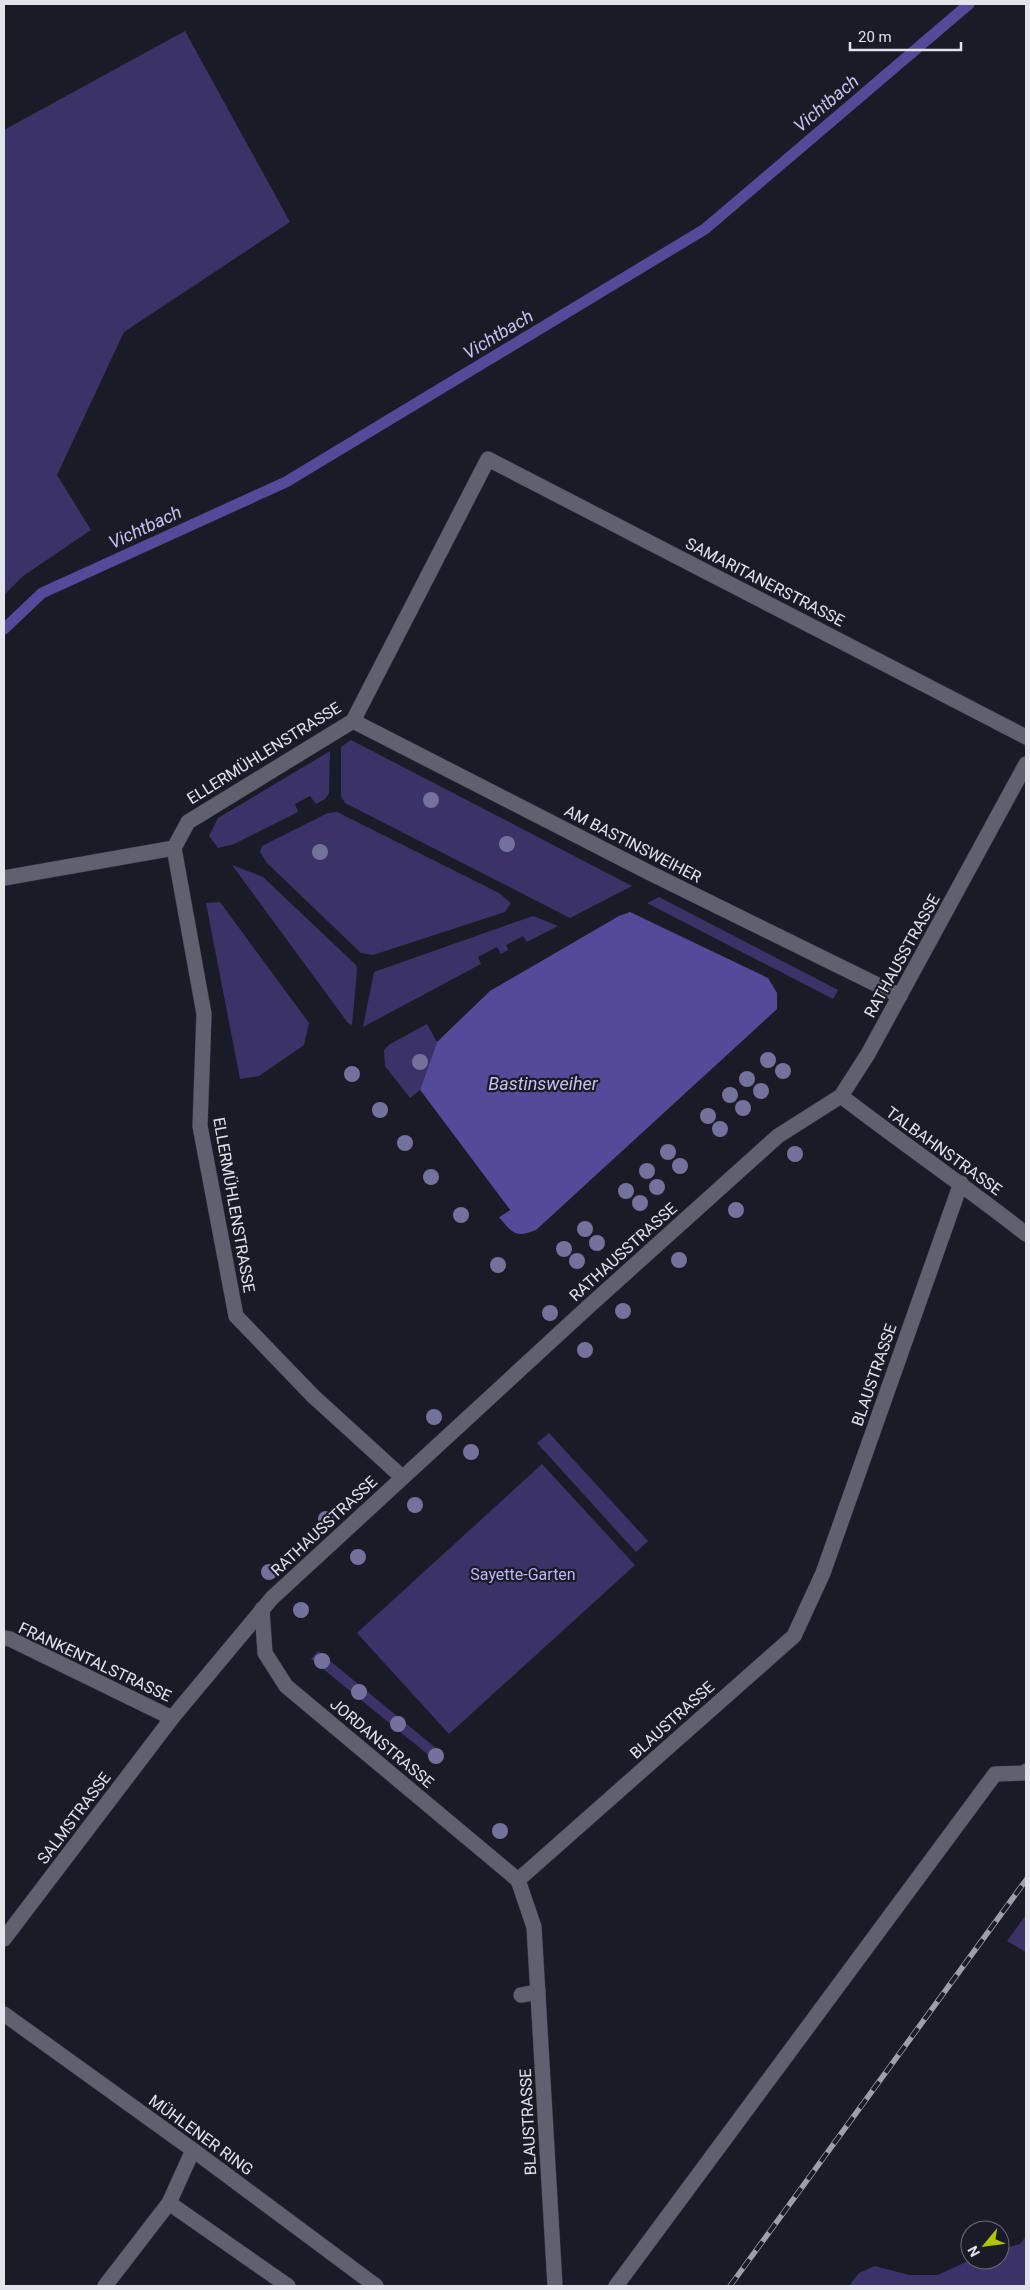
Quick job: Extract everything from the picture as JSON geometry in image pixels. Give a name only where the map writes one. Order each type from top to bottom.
[{"type":"street","name":"ELLERMÜHLENSTRASSE","points":[[402,1477],[312,1396],[236,1316],[200,1126],[204,1014],[174,848],[188,822],[353,721],[488,459]]},
{"type":"street","name":"SAMARITANERSTRASSE","points":[[488,459],[1026,737]]},
{"type":"street","name":"AM BASTINSWEIHER","points":[[353,721],[640,868],[900,996]]},
{"type":"street","name":"RATHAUSSTRASSE","points":[[172,1718],[262,1609],[402,1477],[778,1136],[841,1096],[868,1054],[1026,764]]},
{"type":"street","points":[[4,878],[174,848]]},
{"type":"street","name":"TALBAHNSTRASSE","points":[[841,1096],[882,1128],[961,1183],[1026,1234]]},
{"type":"street","name":"BLAUSTRASSE","points":[[555,2286],[534,1927],[518,1880],[794,1636],[823,1573],[961,1183]]},
{"type":"street","name":"JORDANSTRASSE","points":[[262,1609],[266,1653],[286,1686],[518,1880]]},
{"type":"street","name":"FRANKENTALSTRASSE","points":[[7,1639],[172,1718]]},
{"type":"street","name":"SALMSTRASSE","points":[[4,1939],[172,1718]]},
{"type":"street","points":[[616,2286],[995,1774],[1025,1772],[1026,1770]]},
{"type":"street","points":[[521,1995],[538,1992]]},
{"type":"street","name":"MÜHLENER RING","points":[[4,2014],[193,2150],[376,2286]]},
{"type":"street","points":[[106,2286],[169,2204],[193,2150]]},
{"type":"street","points":[[169,2204],[288,2286]]},
{"type":"green space","points":[[185,31],[290,222],[124,332],[57,475],[91,530],[23,576],[4,595],[4,130]]},
{"type":"green space","points":[[351,740],[632,886],[570,918],[345,803],[341,796],[341,747]]},
{"type":"green space","points":[[330,751],[329,793],[325,799],[316,804],[310,796],[295,804],[298,812],[234,844],[218,848],[209,836],[218,818]]},
{"type":"green space","points":[[337,812],[499,893],[511,903],[505,912],[373,955],[361,953],[267,863],[260,852],[262,846],[328,813]]},
{"type":"green space","points":[[232,865],[263,877],[356,965],[352,1025],[348,1023]]},
{"type":"green space","points":[[659,897],[838,990],[833,999],[647,903]]},
{"type":"green space","points":[[220,902],[309,1023],[304,1045],[259,1076],[240,1079],[206,903]]},
{"type":"green space","points":[[533,916],[558,926],[527,942],[523,936],[506,945],[508,950],[501,954],[497,947],[478,957],[481,964],[363,1027],[374,972]]},
{"type":"green space","points":[[427,1024],[437,1042],[420,1090],[410,1098],[385,1066],[384,1050],[390,1044]]},
{"type":"green space","points":[[549,1433],[648,1541],[636,1552],[537,1443]]},
{"type":"green space","name":"Sayette-Garten","points":[[542,1464],[635,1565],[449,1734],[357,1633]]},
{"type":"green space","points":[[318,1651],[443,1754],[437,1762],[311,1659]]},
{"type":"green space","points":[[1026,1915],[1026,1952],[1007,1941]]},
{"type":"green space","points":[[1026,2236],[1026,2286],[849,2286],[859,2273],[875,2266],[909,2275],[938,2275],[960,2265],[960,2270],[1010,2270],[1010,2247],[1020,2244]]},
{"type":"water","name":"Bastinsweiher","points":[[630,912],[768,978],[777,993],[777,1009],[536,1230],[523,1234],[515,1233],[499,1217],[510,1210],[420,1090],[437,1042],[490,991],[619,916]]},
{"type":"pier","points":[[420,1090],[510,1210],[499,1217],[498,1215],[506,1210],[418,1091]]},
{"type":"waterway","name":"Vichtbach","points":[[4,629],[42,593],[286,482],[705,229],[969,4]]},
{"type":"railway","points":[[730,2286],[1026,1880]]}]
